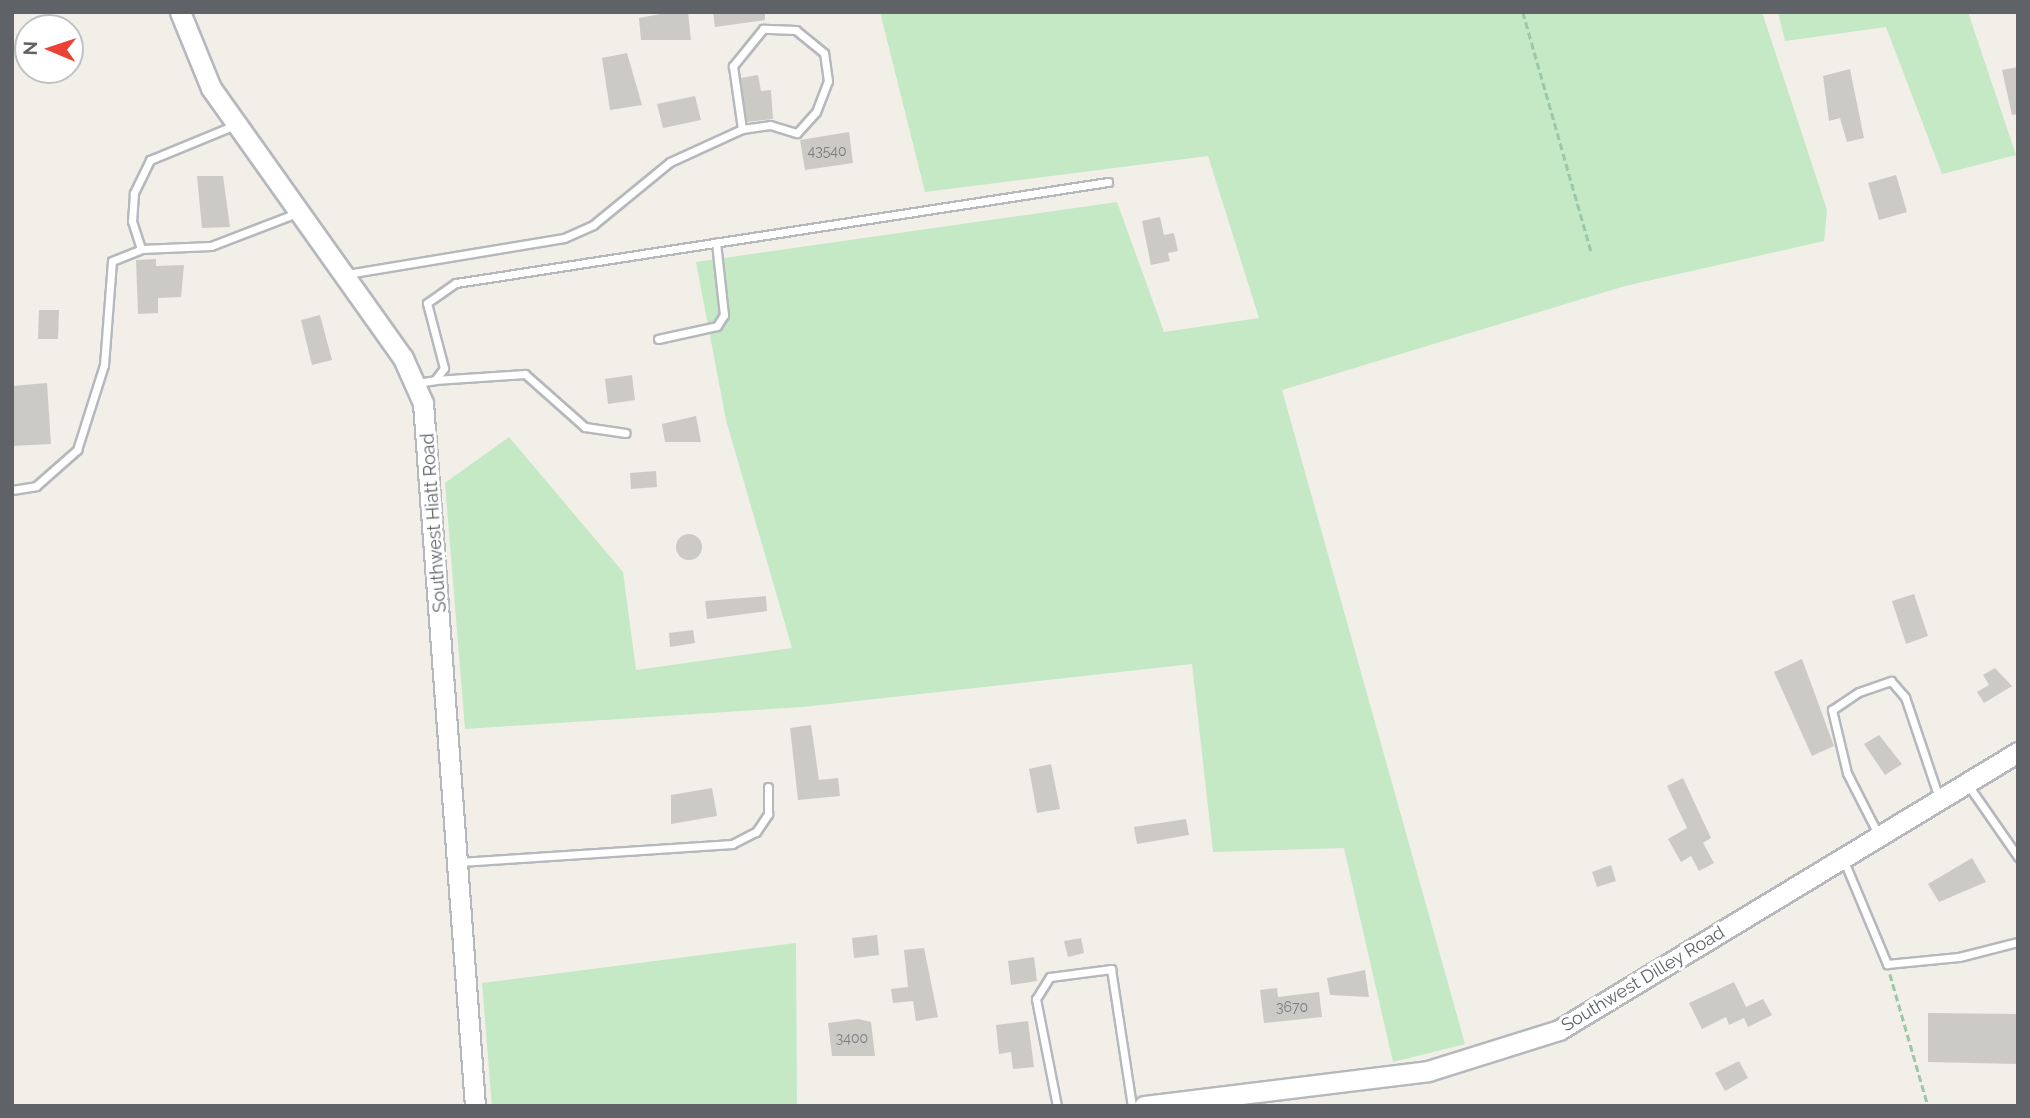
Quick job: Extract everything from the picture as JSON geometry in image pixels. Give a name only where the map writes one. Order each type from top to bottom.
[{"type":"street","name":"Southwest Hiatt Road","points":[[180,12],[235,125],[343,274],[426,382],[426,426],[475,1106]]},
{"type":"street","name":"Southwest Dilley Road","points":[[1144,1106],[1401,1075],[1511,1049],[1594,1011],[1842,857],[1877,832],[1967,784],[2018,752]]},
{"type":"lane","points":[[343,274],[564,238],[593,225],[670,162],[742,129],[770,125],[797,133],[816,112],[828,81],[824,53],[796,30],[763,29],[733,66],[742,129]]},
{"type":"lane","points":[[141,249],[132,221],[134,192],[150,160],[235,125]]},
{"type":"lane","points":[[426,382],[444,368],[427,312],[438,290],[716,242],[1108,182]]},
{"type":"lane","points":[[12,490],[36,486],[77,450],[104,365],[112,261],[141,249],[211,246],[298,213]]},
{"type":"lane","points":[[658,339],[716,326],[724,315],[716,242]]},
{"type":"lane","points":[[426,382],[525,374],[585,427],[626,433]]},
{"type":"lane","points":[[1877,832],[1847,774],[1832,710],[1859,692],[1891,681],[1905,696],[1939,798]]},
{"type":"lane","points":[[1967,784],[2018,857]]},
{"type":"lane","points":[[457,863],[732,844],[756,832],[768,814],[768,787]]},
{"type":"lane","points":[[1842,857],[1887,964],[1959,957],[2018,942]]},
{"type":"lane","points":[[1057,1106],[1036,999],[1050,977],[1111,969],[1132,1106]]},
{"type":"path","points":[[1523,12],[1591,251]]},
{"type":"path","points":[[1887,964],[1928,1106]]},
{"type":"green space","points":[[880,12],[1762,12],[1827,210],[1824,241],[1625,286],[1282,390],[1465,1044],[1393,1062],[1344,848],[1213,852],[1192,664],[802,707],[465,729],[445,483],[509,437],[623,572],[636,670],[792,648],[726,420],[696,262],[1117,202],[1164,332],[1259,318],[1208,156],[925,192]]},
{"type":"green space","points":[[1778,12],[1968,12],[2016,155],[1942,174],[1886,27],[1785,41]]},
{"type":"green space","points":[[796,943],[797,1106],[492,1106],[482,983]]},
{"type":"building","points":[[688,12],[691,40],[641,40],[639,18]]},
{"type":"building","points":[[713,12],[765,12],[765,20],[715,27]]},
{"type":"building","points":[[627,53],[642,105],[610,110],[602,58]]},
{"type":"building","points":[[2018,67],[2018,114],[2012,115],[2002,70]]},
{"type":"building","points":[[1850,69],[1864,138],[1847,142],[1840,118],[1829,121],[1823,76]]},
{"type":"building","points":[[758,75],[761,91],[771,90],[773,119],[747,122],[741,78]]},
{"type":"building","points":[[695,96],[701,120],[663,128],[657,104]]},
{"type":"building","points":[[849,132],[853,163],[805,170],[800,140]]},
{"type":"building","points":[[1896,175],[1907,212],[1879,220],[1868,183]]},
{"type":"building","points":[[197,176],[223,176],[230,227],[202,228]]},
{"type":"building","points":[[1160,217],[1164,235],[1174,233],[1178,251],[1168,253],[1170,261],[1151,265],[1142,221]]},
{"type":"building","points":[[156,259],[156,266],[184,265],[181,297],[158,298],[158,313],[138,314],[136,260]]},
{"type":"building","points":[[39,310],[59,310],[58,339],[38,339]]},
{"type":"building","points":[[320,315],[332,360],[312,365],[301,320]]},
{"type":"building","points":[[632,375],[635,400],[608,404],[605,379]]},
{"type":"building","points":[[47,383],[51,444],[12,446],[12,386]]},
{"type":"building","points":[[696,416],[701,442],[665,442],[662,424]]},
{"type":"building","points":[[656,471],[657,487],[631,489],[630,473]]},
{"type":"building","points":[[689,534],[698,538],[702,547],[698,556],[689,560],[680,556],[676,547],[680,538]]},
{"type":"building","points":[[1914,594],[1928,636],[1906,644],[1892,601]]},
{"type":"building","points":[[766,596],[767,611],[707,619],[705,601]]},
{"type":"building","points":[[693,630],[695,643],[670,647],[669,633]]},
{"type":"building","points":[[1802,659],[1834,746],[1812,756],[1774,672]]},
{"type":"building","points":[[1995,668],[2012,686],[1984,703],[1977,692],[1989,685],[1983,675]]},
{"type":"building","points":[[811,725],[819,780],[838,778],[840,796],[798,800],[790,728]]},
{"type":"building","points":[[1879,735],[1902,764],[1885,775],[1864,744]]},
{"type":"building","points":[[1051,764],[1060,809],[1037,813],[1029,769]]},
{"type":"building","points":[[1683,778],[1711,838],[1703,843],[1714,863],[1699,871],[1691,856],[1681,862],[1668,839],[1687,828],[1667,786]]},
{"type":"building","points":[[712,788],[717,816],[671,824],[671,795]]},
{"type":"building","points":[[1186,819],[1189,835],[1137,844],[1134,827]]},
{"type":"building","points":[[1972,858],[1986,882],[1939,902],[1928,884]]},
{"type":"building","points":[[1611,865],[1616,881],[1597,887],[1592,872]]},
{"type":"building","points":[[877,935],[879,955],[854,958],[852,938]]},
{"type":"building","points":[[1081,938],[1084,953],[1068,957],[1064,941]]},
{"type":"building","points":[[924,948],[938,1017],[916,1021],[913,1001],[893,1003],[891,989],[908,987],[904,950]]},
{"type":"building","points":[[1034,957],[1037,981],[1011,985],[1008,961]]},
{"type":"building","points":[[1365,970],[1369,997],[1330,995],[1327,978]]},
{"type":"building","points":[[1734,982],[1746,1007],[1763,999],[1772,1015],[1748,1027],[1744,1018],[1729,1025],[1726,1017],[1702,1029],[1689,1003]]},
{"type":"building","points":[[1277,988],[1278,997],[1319,992],[1322,1017],[1264,1023],[1260,990]]},
{"type":"building","points":[[1928,1013],[2018,1014],[2018,1064],[1928,1062]]},
{"type":"building","points":[[858,1019],[871,1022],[875,1056],[832,1056],[828,1023]]},
{"type":"building","points":[[1028,1021],[1034,1067],[1013,1069],[1011,1052],[999,1054],[996,1025]]},
{"type":"building","points":[[1739,1061],[1748,1078],[1725,1091],[1715,1073]]}]
